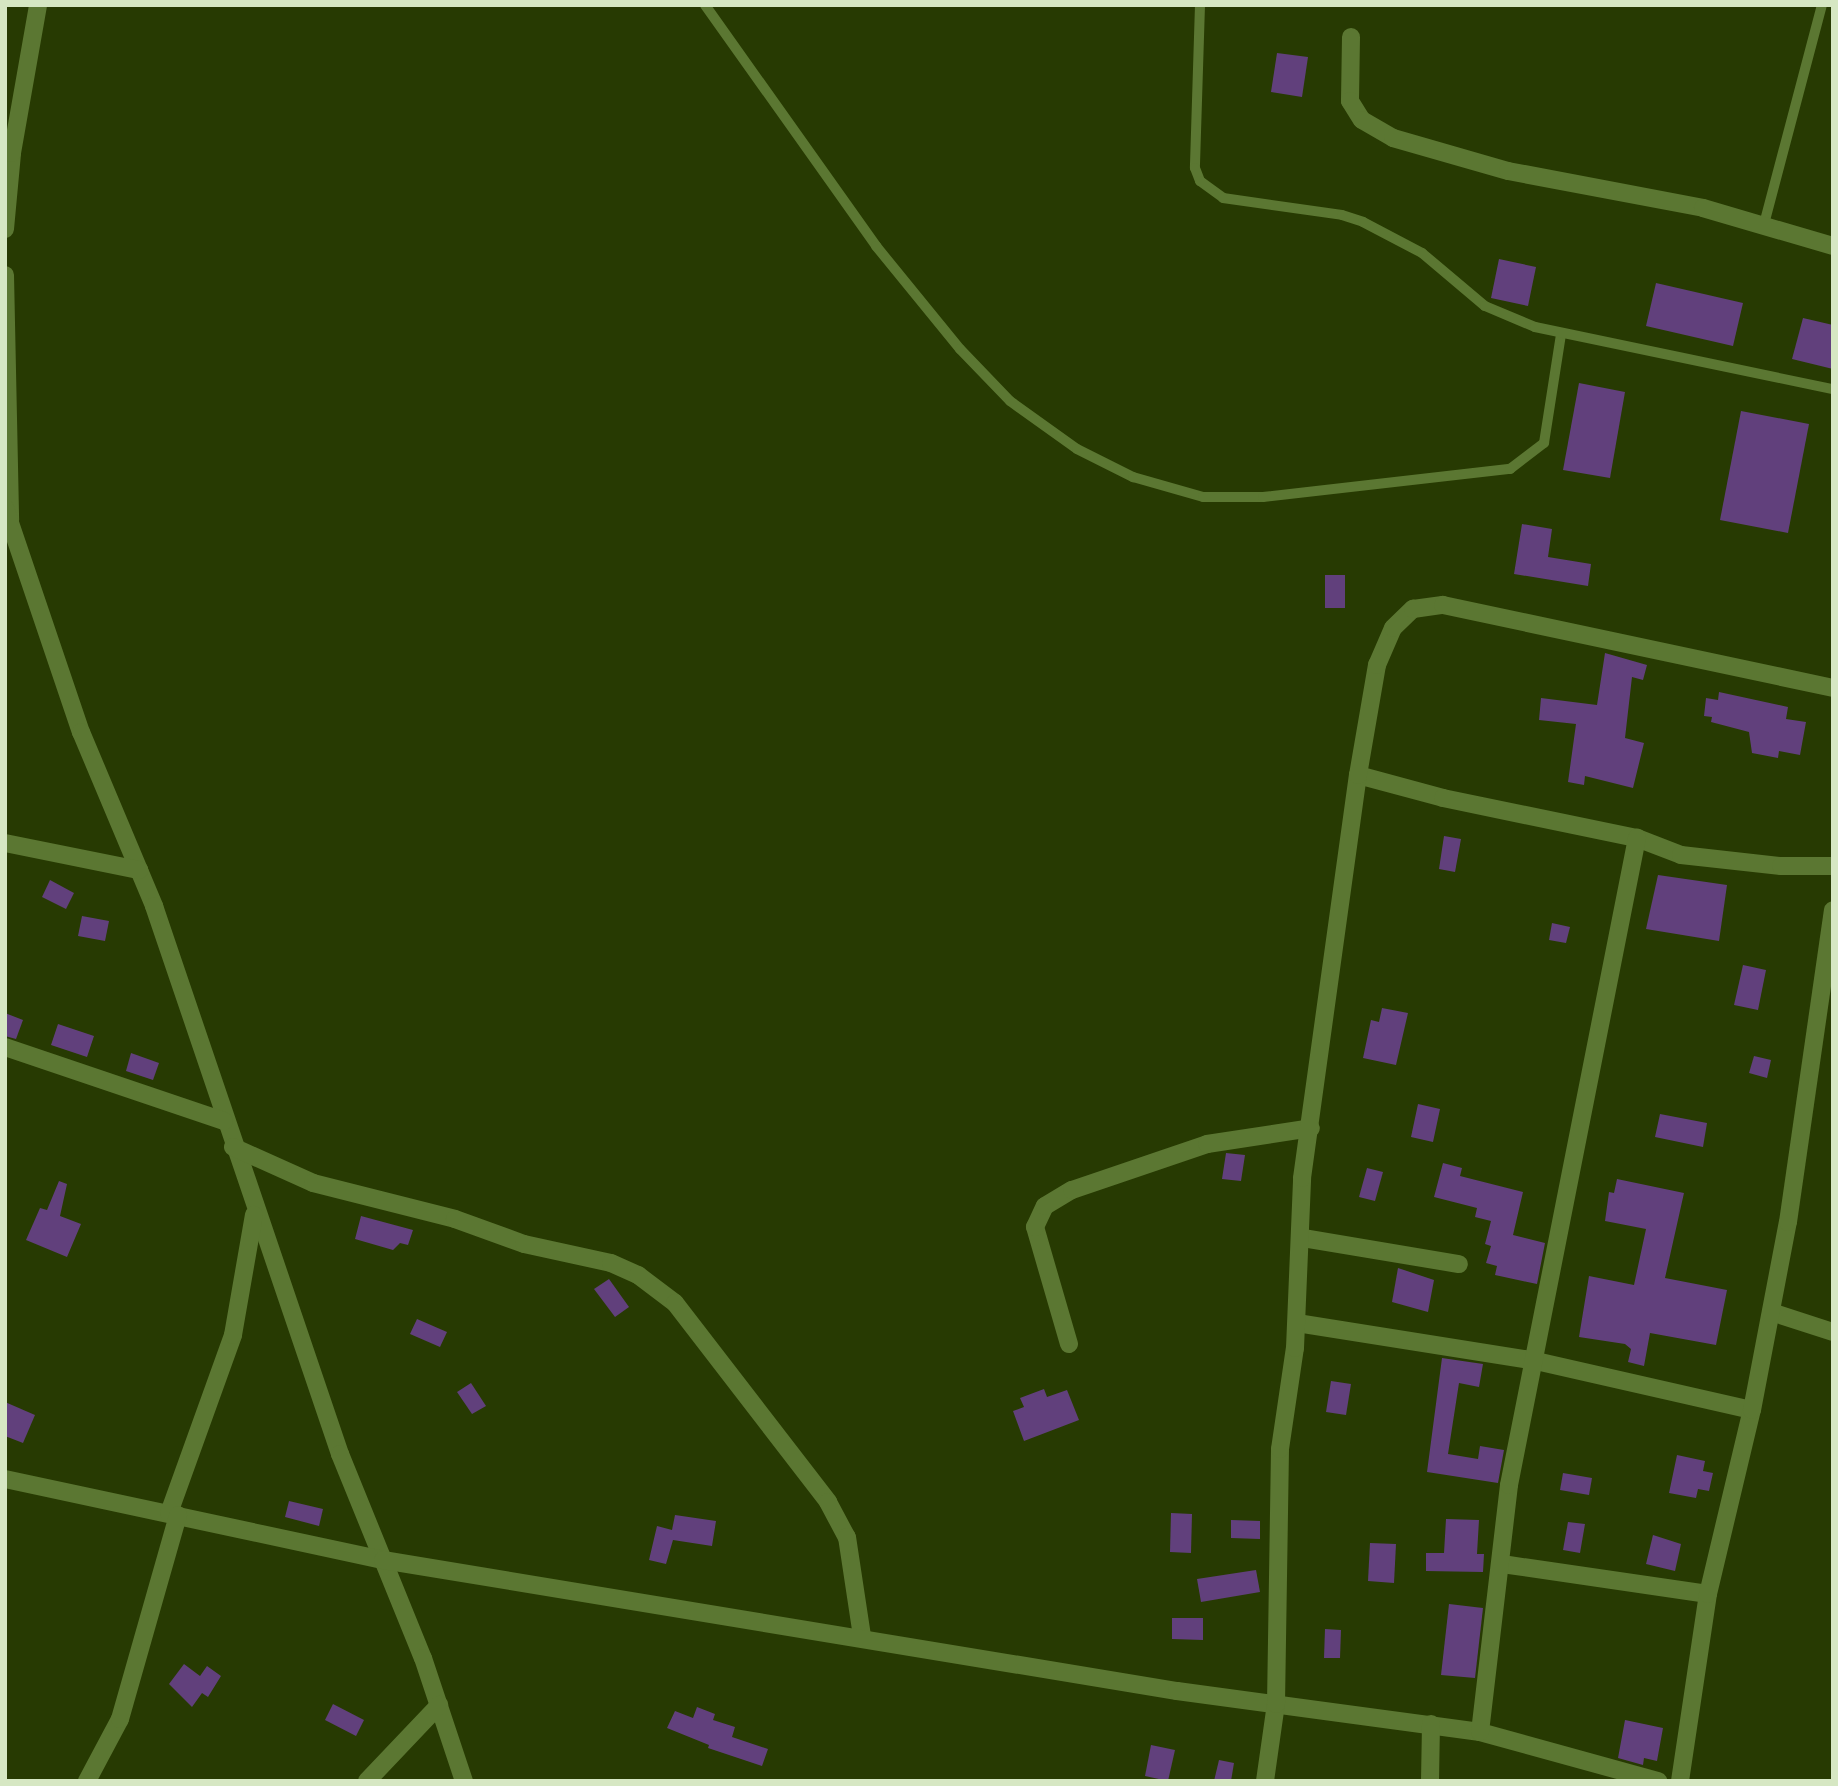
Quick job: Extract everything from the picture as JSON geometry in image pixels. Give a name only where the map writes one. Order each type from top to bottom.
[{"type":"street","points":[[5,229],[12,153],[38,5]]},
{"type":"street","points":[[1351,37],[1350,101],[1362,120],[1393,138],[1508,171],[1703,208],[1763,228],[1833,246]]},
{"type":"street","points":[[5,275],[7,519],[81,732],[139,870],[357,1501],[383,1560],[439,1705],[464,1781]]},
{"type":"street","points":[[1265,1781],[1276,1704],[1280,1449],[1297,1323],[1303,1238],[1302,1178],[1358,775],[1377,665],[1393,628],[1413,608],[1443,605],[1511,617],[1833,688]]},
{"type":"street","points":[[1358,775],[1443,798],[1637,838],[1681,855],[1781,866],[1833,866]]},
{"type":"street","points":[[1480,1732],[1502,1564],[1509,1485],[1536,1361],[1637,838]]},
{"type":"street","points":[[5,843],[139,870]]},
{"type":"street","points":[[1680,1781],[1708,1594],[1752,1410],[1772,1312],[1802,1132],[1833,910]]},
{"type":"street","points":[[5,1047],[225,1121]]},
{"type":"street","points":[[1069,1344],[1035,1227],[1045,1206],[1072,1189],[1207,1144],[1311,1128]]},
{"type":"street","points":[[233,1147],[313,1183],[455,1219],[524,1244],[611,1263],[638,1275],[675,1303],[828,1502],[847,1536],[862,1636]]},
{"type":"street","points":[[88,1781],[120,1719],[173,1514],[233,1335],[255,1211]]},
{"type":"street","points":[[1303,1238],[1459,1264]]},
{"type":"street","points":[[1772,1312],[1833,1332]]},
{"type":"street","points":[[1297,1323],[1536,1361],[1752,1410]]},
{"type":"street","points":[[5,1479],[383,1560],[1276,1704],[1480,1732],[1658,1781]]},
{"type":"street","points":[[1502,1564],[1708,1594]]},
{"type":"street","points":[[367,1781],[439,1705]]},
{"type":"street","points":[[1430,1781],[1432,1724]]},
{"type":"lane","points":[[705,5],[876,246],[960,349],[1010,401],[1077,449],[1133,477],[1203,497],[1262,497],[1510,469],[1544,443],[1561,334]]},
{"type":"lane","points":[[1200,5],[1195,168],[1200,181],[1223,198],[1342,215],[1363,222],[1422,253],[1485,306],[1561,334],[1833,388]]},
{"type":"lane","points":[[1763,228],[1822,5]]},
{"type":"building","points":[[1277,53],[1308,57],[1302,97],[1271,92]]},
{"type":"building","points":[[1499,259],[1536,267],[1528,306],[1491,298]]},
{"type":"building","points":[[1656,283],[1743,303],[1733,346],[1646,326]]},
{"type":"building","points":[[1803,318],[1833,325],[1833,369],[1792,359]]},
{"type":"building","points":[[1579,383],[1625,392],[1610,478],[1563,470]]},
{"type":"building","points":[[1741,411],[1809,424],[1788,533],[1720,520]]},
{"type":"building","points":[[1522,524],[1552,529],[1548,557],[1591,564],[1588,586],[1514,574]]},
{"type":"building","points":[[1325,575],[1345,575],[1345,608],[1325,608]]},
{"type":"building","points":[[1605,653],[1647,665],[1643,680],[1632,677],[1625,738],[1644,743],[1633,788],[1585,776],[1584,785],[1568,782],[1576,724],[1539,720],[1541,698],[1597,705]]},
{"type":"building","points":[[1719,692],[1788,707],[1786,719],[1806,722],[1800,755],[1779,751],[1778,758],[1752,753],[1749,732],[1711,722],[1712,717],[1704,716],[1706,698],[1718,700]]},
{"type":"building","points":[[1444,836],[1461,839],[1455,872],[1439,869]]},
{"type":"building","points":[[1658,875],[1727,885],[1719,941],[1646,929]]},
{"type":"building","points":[[50,880],[74,893],[66,909],[42,897]]},
{"type":"building","points":[[82,916],[109,921],[105,941],[78,936]]},
{"type":"building","points":[[1552,923],[1570,927],[1566,943],[1549,940]]},
{"type":"building","points":[[1743,965],[1766,970],[1758,1010],[1734,1005]]},
{"type":"building","points":[[1382,1008],[1408,1013],[1396,1065],[1363,1058],[1371,1020],[1379,1022]]},
{"type":"building","points":[[5,1013],[23,1020],[16,1039],[5,1036]]},
{"type":"building","points":[[58,1024],[94,1036],[87,1057],[51,1045]]},
{"type":"building","points":[[131,1053],[159,1063],[153,1080],[126,1071]]},
{"type":"building","points":[[1754,1056],[1771,1060],[1767,1078],[1749,1073]]},
{"type":"building","points":[[1418,1104],[1440,1109],[1433,1142],[1411,1137]]},
{"type":"building","points":[[1660,1114],[1707,1123],[1703,1147],[1655,1137]]},
{"type":"building","points":[[1226,1153],[1245,1155],[1241,1181],[1222,1179]]},
{"type":"building","points":[[1443,1163],[1462,1168],[1460,1176],[1523,1192],[1513,1235],[1545,1243],[1537,1284],[1495,1275],[1497,1266],[1486,1263],[1491,1246],[1485,1244],[1491,1221],[1475,1217],[1477,1208],[1434,1197]]},
{"type":"building","points":[[1367,1168],[1383,1172],[1375,1201],[1359,1197]]},
{"type":"building","points":[[1617,1179],[1684,1193],[1665,1278],[1727,1290],[1716,1345],[1650,1333],[1644,1366],[1628,1362],[1631,1349],[1625,1344],[1579,1337],[1589,1276],[1634,1285],[1646,1229],[1605,1221],[1609,1192],[1614,1193]]},
{"type":"building","points":[[59,1181],[67,1184],[60,1216],[81,1224],[67,1257],[26,1240],[40,1208],[47,1210]]},
{"type":"building","points":[[361,1216],[413,1230],[408,1245],[400,1243],[393,1250],[355,1239]]},
{"type":"building","points":[[1398,1268],[1434,1280],[1428,1312],[1392,1302]]},
{"type":"building","points":[[609,1279],[629,1307],[615,1317],[594,1289]]},
{"type":"building","points":[[417,1319],[447,1332],[440,1347],[410,1334]]},
{"type":"building","points":[[1442,1358],[1483,1364],[1479,1387],[1459,1383],[1448,1454],[1478,1459],[1480,1446],[1504,1450],[1498,1483],[1427,1472]]},
{"type":"building","points":[[1331,1381],[1351,1384],[1346,1415],[1326,1412]]},
{"type":"building","points":[[471,1383],[486,1406],[472,1414],[457,1392]]},
{"type":"building","points":[[1044,1389],[1047,1397],[1067,1390],[1079,1420],[1024,1441],[1013,1411],[1024,1407],[1020,1398]]},
{"type":"building","points":[[5,1402],[35,1415],[23,1443],[5,1436]]},
{"type":"building","points":[[1677,1455],[1705,1461],[1703,1471],[1713,1473],[1709,1491],[1698,1489],[1696,1498],[1669,1493]]},
{"type":"building","points":[[1563,1473],[1592,1478],[1589,1495],[1560,1490]]},
{"type":"building","points":[[289,1501],[323,1509],[319,1526],[285,1517]]},
{"type":"building","points":[[1171,1513],[1192,1514],[1191,1553],[1170,1552]]},
{"type":"building","points":[[675,1515],[716,1521],[712,1546],[673,1540],[666,1564],[649,1560],[657,1526],[672,1530]]},
{"type":"building","points":[[1446,1519],[1479,1520],[1477,1554],[1484,1554],[1483,1572],[1426,1571],[1426,1553],[1444,1553]]},
{"type":"building","points":[[1231,1520],[1260,1521],[1260,1539],[1231,1538]]},
{"type":"building","points":[[1568,1522],[1585,1524],[1580,1553],[1563,1550]]},
{"type":"building","points":[[1653,1535],[1681,1544],[1675,1571],[1646,1564]]},
{"type":"building","points":[[1370,1543],[1396,1544],[1394,1583],[1368,1581]]},
{"type":"building","points":[[1256,1570],[1260,1592],[1201,1602],[1197,1579]]},
{"type":"building","points":[[1449,1604],[1483,1608],[1475,1678],[1441,1675]]},
{"type":"building","points":[[1172,1618],[1203,1618],[1203,1640],[1172,1639]]},
{"type":"building","points":[[1325,1629],[1341,1630],[1340,1658],[1324,1658]]},
{"type":"building","points":[[184,1664],[200,1676],[207,1666],[221,1676],[208,1697],[202,1693],[192,1707],[169,1684]]},
{"type":"building","points":[[333,1704],[364,1720],[356,1736],[325,1720]]},
{"type":"building","points":[[697,1707],[715,1714],[713,1720],[735,1727],[732,1737],[768,1749],[762,1766],[708,1748],[709,1745],[667,1728],[675,1711],[693,1718]]},
{"type":"building","points":[[1625,1720],[1663,1728],[1657,1761],[1644,1758],[1643,1765],[1618,1758]]},
{"type":"building","points":[[1151,1745],[1175,1750],[1168,1781],[1145,1776]]},
{"type":"building","points":[[1219,1760],[1234,1763],[1231,1781],[1214,1781]]}]
